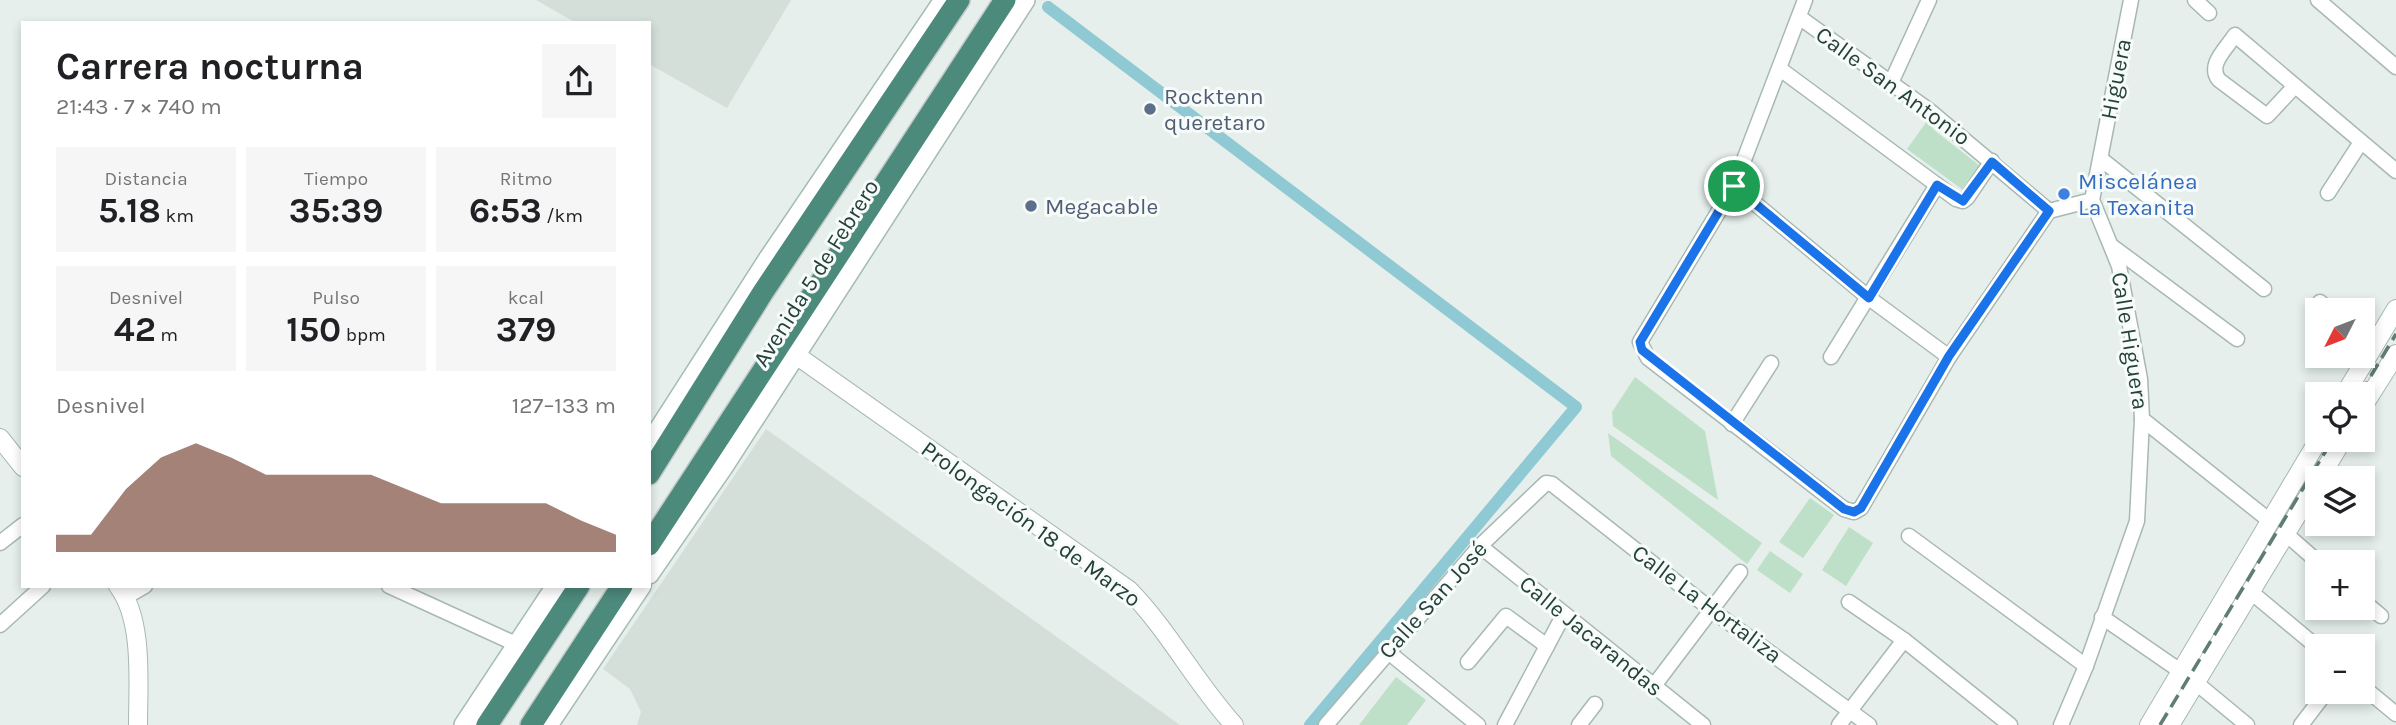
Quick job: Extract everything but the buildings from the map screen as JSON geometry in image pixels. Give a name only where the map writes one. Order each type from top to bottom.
[{"type":"highway","name":"Avenida 5 de Febrero","points":[[651,471],[763,292],[959,0]]},
{"type":"highway","name":"Avenida 5 de Febrero","points":[[651,542],[1005,0]]},
{"type":"highway","points":[[487,725],[578,588]]},
{"type":"highway","points":[[531,725],[621,588]]},
{"type":"main road","name":"Avenida 5 de Febrero","points":[[651,442],[769,258],[944,0]]},
{"type":"main road","name":"Avenida 5 de Febrero","points":[[651,571],[796,355],[1025,0]]},
{"type":"main road","points":[[464,725],[555,588]]},
{"type":"main road","points":[[548,725],[640,588]]},
{"type":"street","points":[[1805,0],[1734,186],[1640,342],[1642,350],[1732,424],[1844,509],[1854,512],[1861,508],[1949,356],[2049,211],[2092,200],[2101,159],[2264,289]]},
{"type":"street","points":[[1891,85],[1929,0]]},
{"type":"street","name":"Higuera","points":[[2101,159],[2131,0]]},
{"type":"street","points":[[2195,0],[2209,13]]},
{"type":"street","points":[[2318,0],[2396,67]]},
{"type":"street","name":"Calle San Antonio","points":[[1799,17],[1930,111],[2049,211]]},
{"type":"street","points":[[2295,86],[2269,115],[2262,115],[2219,80],[2213,73],[2214,67],[2235,35],[2396,171]]},
{"type":"street","points":[[1780,69],[1937,185],[1963,201],[1992,162]]},
{"type":"street","points":[[2328,193],[2361,142]]},
{"type":"street","points":[[1831,357],[1937,185]]},
{"type":"street","points":[[1734,186],[1869,298],[1949,356]]},
{"type":"street","name":"Calle Higuera","points":[[2061,725],[2086,666],[2137,521],[2142,419],[2140,379],[2113,247],[2092,200]]},
{"type":"street","points":[[2113,247],[2238,340]]},
{"type":"street","points":[[2375,334],[2396,309]]},
{"type":"street","points":[[2375,387],[2396,354]]},
{"type":"street","name":"Prolongación 18 de Marzo","points":[[796,355],[1129,590],[1166,631],[1211,700],[1234,725]]},
{"type":"street","points":[[1732,424],[1771,363]]},
{"type":"street","points":[[2142,419],[2270,521]]},
{"type":"street","points":[[0,438],[21,464]]},
{"type":"street","points":[[2170,725],[2189,678],[2270,521],[2311,452]]},
{"type":"street","name":"Calle San José","points":[[1333,723],[1387,650],[1480,546],[1546,483]]},
{"type":"street","name":"Calle La Hortaliza","points":[[1546,483],[1552,484],[1713,611],[1869,725]]},
{"type":"street","points":[[2149,725],[2189,678],[2251,592],[2305,502]]},
{"type":"street","points":[[0,543],[21,527]]},
{"type":"street","points":[[2286,534],[2305,551]]},
{"type":"street","points":[[1909,536],[2086,666]]},
{"type":"street","name":"Calle Jacarandas","points":[[1480,546],[1703,725]]},
{"type":"street","points":[[1653,687],[1740,572]]},
{"type":"street","points":[[0,625],[41,588]]},
{"type":"street","points":[[393,588],[518,645]]},
{"type":"street","points":[[122,591],[138,650],[138,725]]},
{"type":"street","points":[[2251,592],[2305,637]]},
{"type":"street","points":[[1849,602],[1904,640],[2011,725]]},
{"type":"street","points":[[2375,611],[2381,616]]},
{"type":"street","points":[[1506,725],[1564,614]]},
{"type":"street","points":[[1468,662],[1506,617],[1547,646]]},
{"type":"street","points":[[2102,617],[2189,678],[2247,725]]},
{"type":"street","points":[[1839,725],[1904,640]]},
{"type":"street","points":[[1387,650],[1478,725]]},
{"type":"street","points":[[2375,697],[2396,714]]},
{"type":"street","points":[[1579,725],[1595,704]]},
{"type":"street","points":[[2301,725],[2317,704]]},
{"type":"shaded area","points":[[536,0],[791,0],[727,108],[651,65],[651,21],[573,21]]},
{"type":"shaded area","points":[[766,429],[1180,725],[637,725],[641,712],[630,689],[603,669]]},
{"type":"green space","points":[[1927,121],[1934,130],[1980,166],[1963,190],[1907,149]]},
{"type":"green space","points":[[1635,377],[1705,431],[1718,500],[1613,426],[1612,412]]},
{"type":"green space","points":[[1608,433],[1762,543],[1747,564],[1611,456]]},
{"type":"green space","points":[[1810,498],[1834,515],[1803,558],[1779,542]]},
{"type":"green space","points":[[1849,527],[1873,543],[1846,586],[1822,570]]},
{"type":"green space","points":[[1770,551],[1803,574],[1790,593],[1757,570]]},
{"type":"green space","points":[[1396,677],[1426,700],[1407,725],[1359,725]]},
{"type":"waterway","points":[[1048,7],[1576,407],[1310,725]]},
{"type":"railway","points":[[2367,382],[2396,334]]},
{"type":"railway","points":[[2160,725],[2325,452]]},
{"type":"place","name":"Rocktenn queretaro","points":[[1150,109]]},
{"type":"place","name":"Miscelánea La Texanita","points":[[2064,194]]},
{"type":"place","name":"Megacable","points":[[1031,206]]},
{"type":"route","points":[[1992,162],[2049,211],[1949,356],[1861,508],[1854,512],[1844,509],[1732,424],[1648,358],[1642,350],[1640,342],[1734,186],[1869,298],[1937,185],[1963,201],[1992,162]]}]
